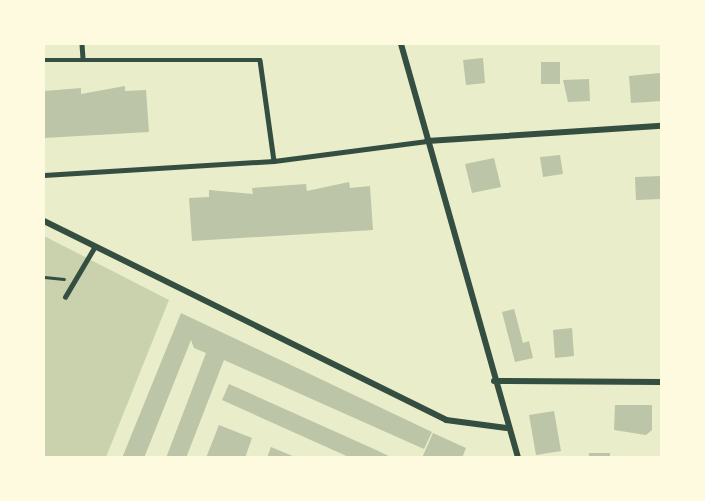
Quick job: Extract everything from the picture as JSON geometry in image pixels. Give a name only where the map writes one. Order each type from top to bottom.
[{"type":"street","points":[[401,44],[506,428],[518,458]]},
{"type":"street","points":[[427,141],[662,126]]},
{"type":"street","points":[[44,221],[94,248],[446,420],[506,428]]},
{"type":"street","points":[[494,381],[662,382]]},
{"type":"lane","points":[[82,44],[83,57]]},
{"type":"lane","points":[[44,60],[83,57],[260,60],[274,161]]},
{"type":"lane","points":[[44,175],[274,161],[427,141]]},
{"type":"lane","points":[[65,297],[94,248]]},
{"type":"path","points":[[44,277],[75,280]]},
{"type":"green space","points":[[44,236],[169,300],[106,457],[44,457]]},
{"type":"building","points":[[483,58],[485,83],[466,85],[463,60]]},
{"type":"building","points":[[541,62],[560,62],[560,84],[541,84]]},
{"type":"building","points":[[660,73],[662,101],[631,103],[629,76]]},
{"type":"building","points":[[589,79],[590,101],[568,102],[563,80]]},
{"type":"building","points":[[125,86],[125,91],[146,90],[149,132],[44,138],[44,91],[81,88],[81,94]]},
{"type":"building","points":[[560,155],[563,174],[543,177],[540,157]]},
{"type":"building","points":[[494,158],[501,187],[472,193],[465,164]]},
{"type":"building","points":[[661,176],[661,199],[636,200],[635,177]]},
{"type":"building","points":[[349,182],[350,188],[370,186],[373,230],[192,241],[189,198],[209,197],[209,190],[253,194],[252,188],[306,184],[307,191]]},
{"type":"building","points":[[514,309],[523,343],[529,341],[533,358],[515,362],[502,312]]},
{"type":"building","points":[[181,313],[432,432],[424,449],[224,360],[186,458],[166,458],[206,353],[194,348],[191,340],[144,458],[122,458]]},
{"type":"building","points":[[572,328],[574,356],[555,358],[553,330]]},
{"type":"building","points":[[229,384],[393,458],[351,458],[222,400]]},
{"type":"building","points":[[615,405],[652,405],[652,430],[646,435],[614,430]]},
{"type":"building","points":[[554,411],[561,451],[536,455],[529,415]]},
{"type":"building","points":[[219,425],[252,438],[245,458],[206,458]]},
{"type":"building","points":[[433,433],[466,448],[462,458],[422,458]]},
{"type":"building","points":[[271,447],[295,457],[295,458],[267,458]]},
{"type":"building","points":[[589,453],[610,453],[610,458],[589,458]]}]
